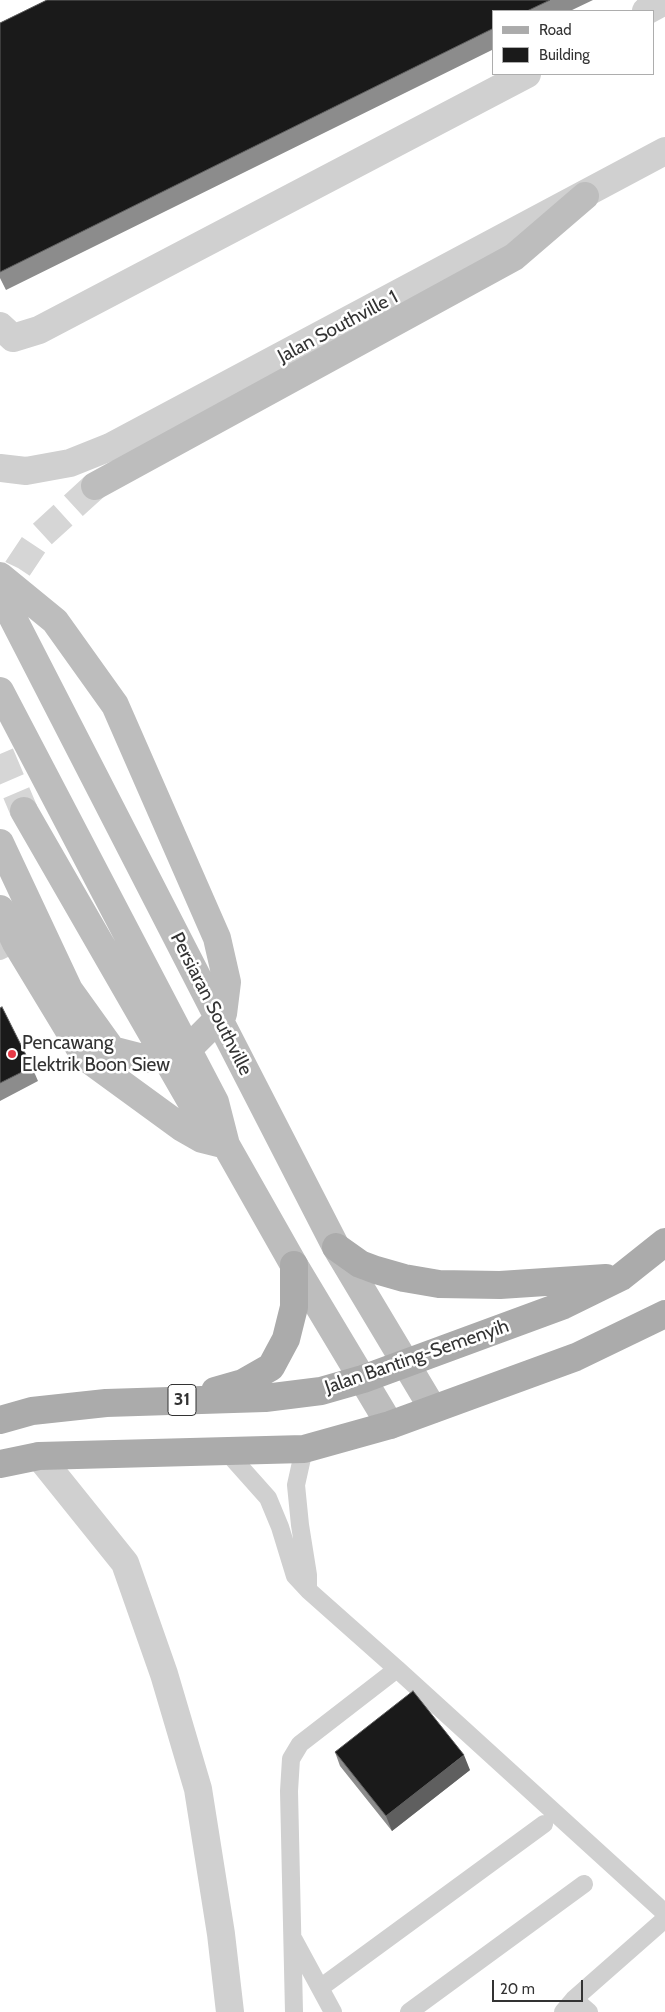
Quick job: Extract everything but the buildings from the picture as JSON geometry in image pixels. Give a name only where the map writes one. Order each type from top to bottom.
[{"type":"main road","points":[[95,486],[514,257],[585,196]]},
{"type":"main road","points":[[0,576],[55,622],[115,705],[217,938],[227,982],[223,1014],[191,1046],[147,1059],[112,1050],[69,990],[0,843]]},
{"type":"main road","name":"Persiaran Southville","points":[[0,593],[336,1247],[434,1409]]},
{"type":"main road","points":[[0,692],[215,1102],[226,1145]]},
{"type":"main road","points":[[24,810],[196,1110],[226,1145],[294,1265],[390,1425]]},
{"type":"main road","points":[[0,909],[8,947],[85,1057],[181,1127],[202,1139],[226,1145]]},
{"type":"main road","name":"Jalan Banting-Semenyih","points":[[0,1420],[32,1411],[106,1403],[264,1398],[321,1391],[407,1364],[564,1305],[621,1277],[665,1242]]},
{"type":"main road","points":[[336,1247],[360,1264],[376,1270],[404,1278],[439,1284],[500,1285],[621,1277]]},
{"type":"main road","points":[[184,1400],[243,1383],[271,1367],[286,1339],[294,1307],[294,1265]]},
{"type":"main road","points":[[0,1464],[39,1456],[304,1449],[390,1425],[576,1357],[665,1314]]},
{"type":"street","points":[[648,10],[665,1]]},
{"type":"street","points":[[0,326],[13,338],[39,330],[525,75]]},
{"type":"street","name":"Jalan Southville 1","points":[[0,468],[26,471],[70,463],[110,448],[585,196],[665,151]]},
{"type":"street","points":[[39,1456],[125,1563],[164,1674],[198,1789],[221,1934],[230,2012]]},
{"type":"lane","points":[[304,1449],[296,1485],[308,1575],[308,1590]]},
{"type":"lane","points":[[227,1452],[268,1498],[280,1527],[295,1576],[308,1590],[665,1913]]},
{"type":"lane","points":[[294,2012],[289,1791],[291,1759],[300,1744],[397,1669]]},
{"type":"lane","points":[[320,1988],[544,1824]]},
{"type":"lane","points":[[409,2012],[584,1884]]},
{"type":"lane","points":[[563,2012],[574,1998],[665,1919]]},
{"type":"lane","points":[[292,1937],[333,2012]]},
{"type":"lane","points":[[574,1998],[589,2012]]},
{"type":"tunnel","points":[[0,606],[18,568],[38,538],[95,486]]},
{"type":"tunnel","points":[[0,754],[24,811]]},
{"type":"place","name":"Pencawang Elektrik Boon Siew","points":[[12,1054]]}]
